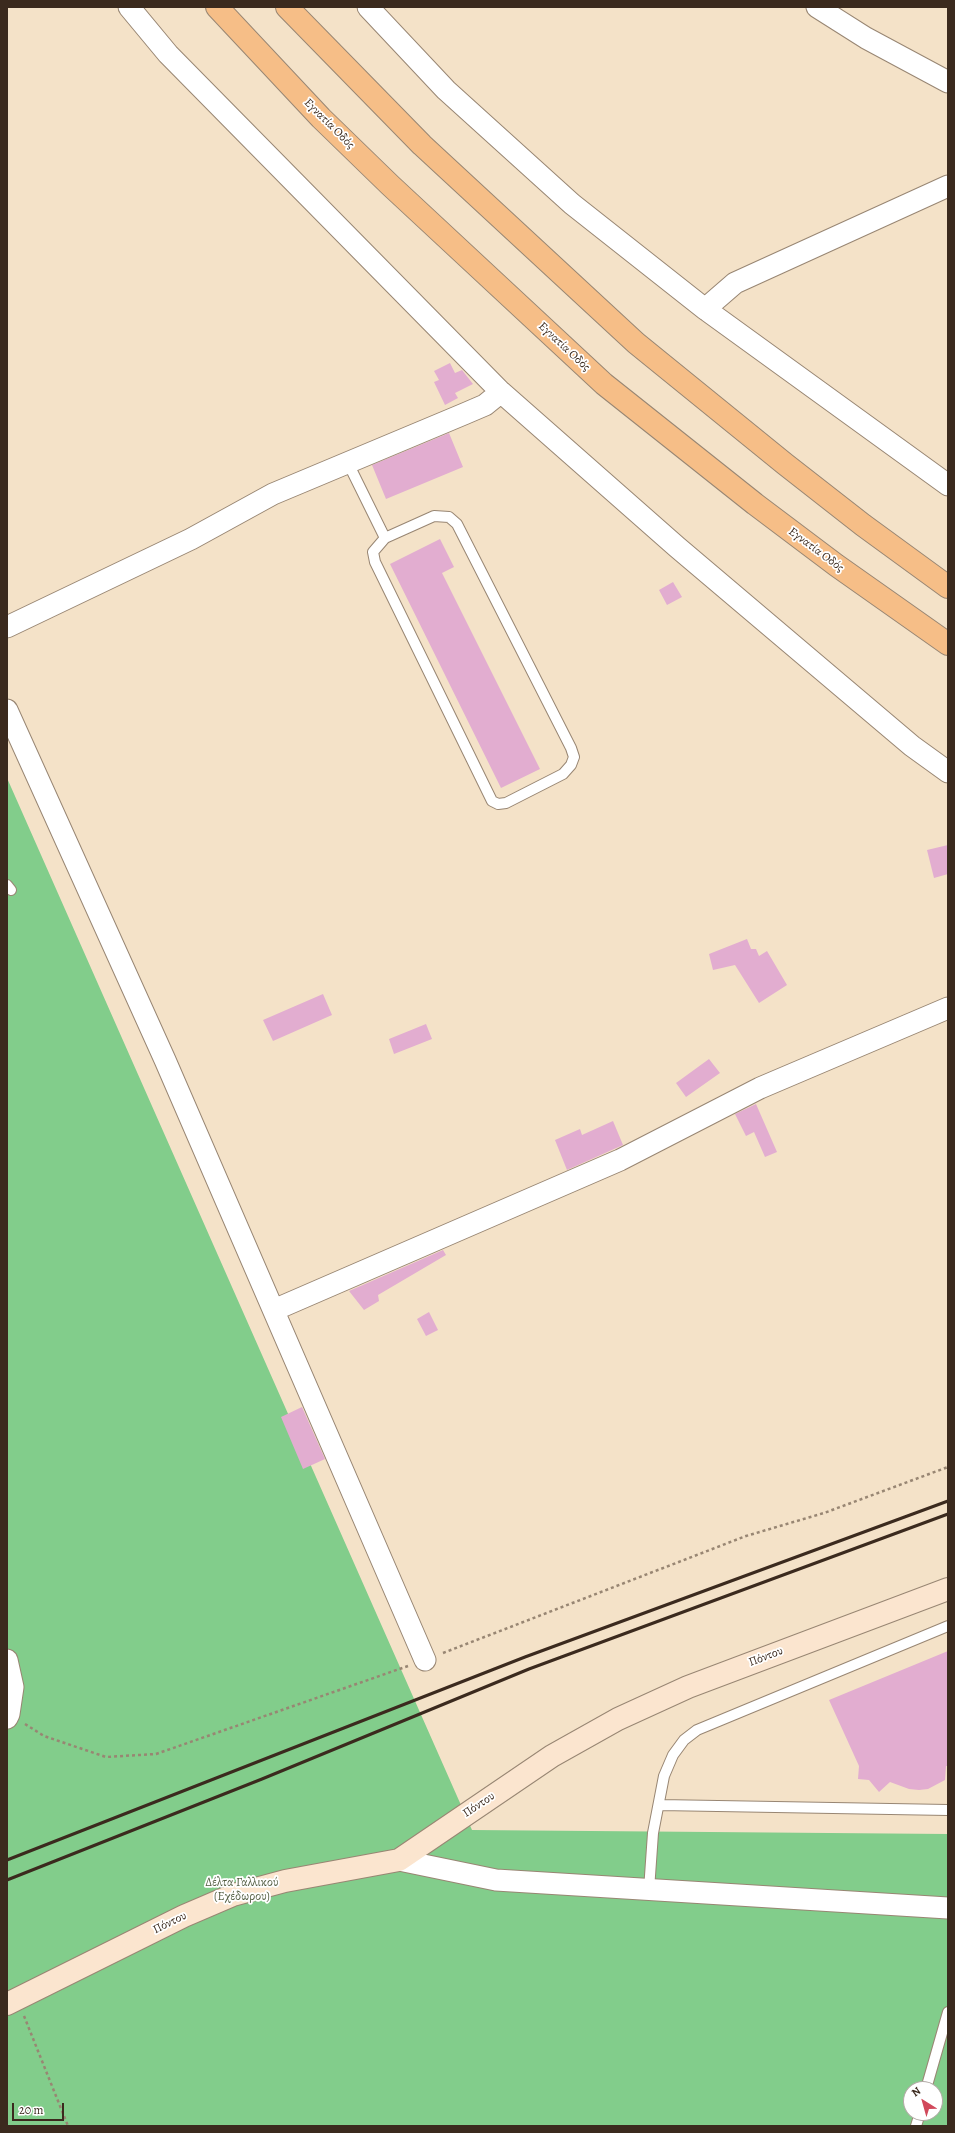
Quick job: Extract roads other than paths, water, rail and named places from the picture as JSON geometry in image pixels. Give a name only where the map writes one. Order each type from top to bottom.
[{"type":"highway","name":"Εγνατία Οδός","points":[[217,7],[321,118],[378,174],[604,384],[755,504],[836,565],[948,644]]},
{"type":"highway","points":[[287,7],[422,145],[636,343],[790,469],[948,587]]},
{"type":"street","points":[[129,7],[168,54],[501,392],[677,547],[912,746],[948,772]]},
{"type":"street","points":[[368,7],[446,90],[572,204],[705,309],[948,485]]},
{"type":"street","points":[[817,7],[866,38],[948,82]]},
{"type":"street","points":[[705,309],[735,283],[948,186]]},
{"type":"street","points":[[7,627],[191,539],[273,494],[485,405],[501,392]]},
{"type":"street","points":[[7,710],[99,909],[425,1660]]},
{"type":"street","points":[[274,1310],[620,1160],[760,1088],[948,1008]]},
{"type":"street","name":"Πόντου","points":[[12,2001],[184,1916],[233,1895],[285,1881],[399,1860],[552,1756],[618,1719],[688,1687],[948,1589]]},
{"type":"street","points":[[7,1660],[13,1687],[8,1716]]},
{"type":"street","points":[[399,1860],[496,1880],[948,1910]]},
{"type":"lane","points":[[348,463],[385,538]]},
{"type":"lane","points":[[434,516],[449,517],[457,524],[572,748],[574,758],[571,765],[563,774],[506,803],[498,804],[492,801],[375,562],[373,552],[385,538],[434,516]]},
{"type":"lane","points":[[649,1890],[653,1833],[660,1805],[664,1776],[673,1755],[684,1740],[697,1730],[948,1626]]},
{"type":"lane","points":[[660,1805],[948,1810]]},
{"type":"lane","points":[[928,2081],[948,2012]]},
{"type":"railway","points":[[7,1860],[525,1657],[948,1501]]},
{"type":"railway","points":[[7,1880],[262,1779],[529,1669],[948,1514]]},
{"type":"park label","name":"Δέλτα Γαλλικού (Εχέδωρου)","points":[[242,1890]]}]
